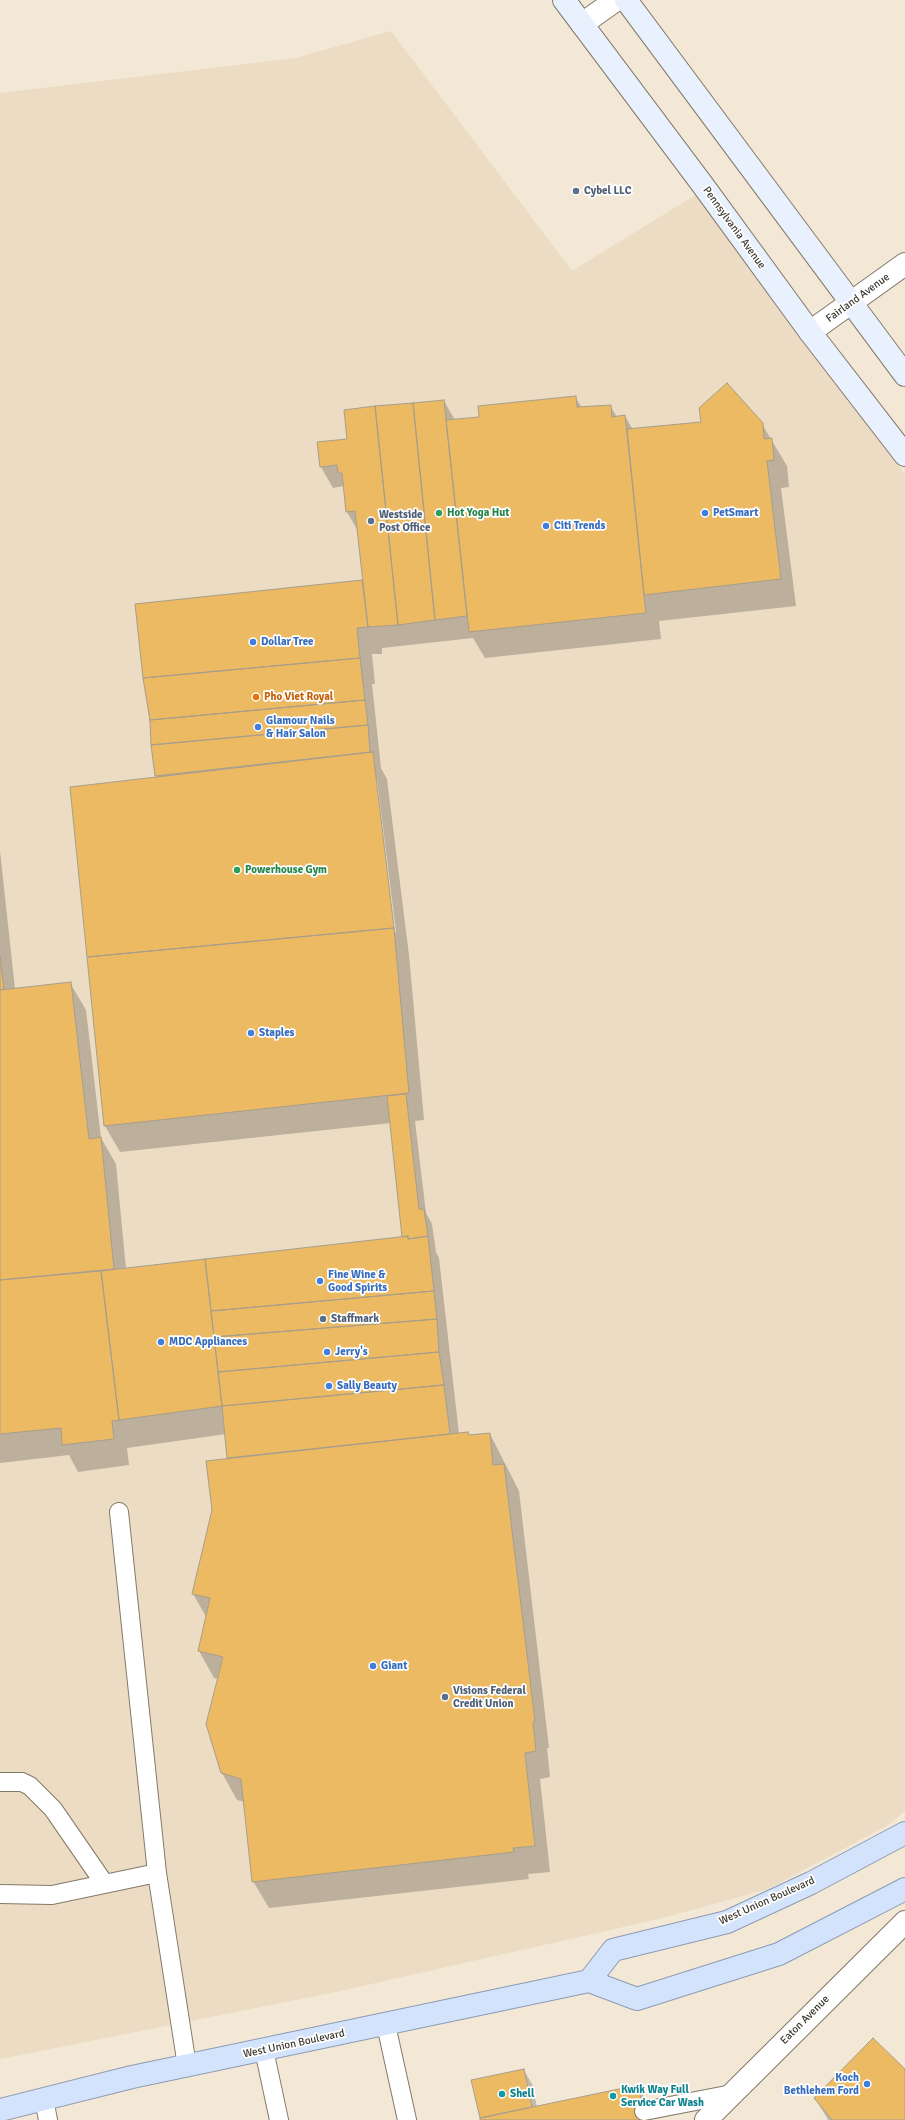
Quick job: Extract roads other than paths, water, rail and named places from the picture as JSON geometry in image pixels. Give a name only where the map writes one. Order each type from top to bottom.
[{"type":"main road","name":"West Union Boulevard","points":[[0,2110],[132,2077],[386,2025],[589,1981],[613,1950],[727,1922],[811,1883],[905,1834]]},
{"type":"main road","points":[[589,1981],[637,1999],[779,1954],[905,1889]]},
{"type":"street","name":"Pennsylvania Avenue","points":[[564,0],[702,184],[810,332],[905,455]]},
{"type":"street","points":[[582,24],[616,0]]},
{"type":"street","points":[[626,0],[905,375]]},
{"type":"street","name":"Fairland Avenue","points":[[810,332],[905,264]]},
{"type":"street","name":"Eaton Avenue","points":[[706,2120],[905,1922]]},
{"type":"lane","points":[[119,1512],[156,1873],[187,2066]]},
{"type":"lane","points":[[0,1782],[22,1782],[40,1795],[53,1810],[104,1883]]},
{"type":"lane","points":[[0,1894],[52,1895],[156,1873]]},
{"type":"lane","points":[[386,2025],[407,2120]]},
{"type":"lane","points":[[264,2050],[279,2120]]},
{"type":"lane","points":[[644,2111],[732,2094]]},
{"type":"lane","points":[[44,2099],[48,2120]]},
{"type":"place","name":"Cybel LLC","points":[[576,191]]},
{"type":"place","name":"Hot Yoga Hut","points":[[439,513]]},
{"type":"place","name":"PetSmart","points":[[705,513]]},
{"type":"place","name":"Westside Post Office","points":[[371,521]]},
{"type":"place","name":"Citi Trends","points":[[546,526]]},
{"type":"place","name":"Dollar Tree","points":[[253,642]]},
{"type":"place","name":"Pho Viet Royal","points":[[256,697]]},
{"type":"place","name":"Glamour Nails & Hair Salon","points":[[258,727]]},
{"type":"place","name":"Powerhouse Gym","points":[[237,870]]},
{"type":"place","name":"Staples","points":[[251,1033]]},
{"type":"place","name":"Fine Wine & Good Spirits","points":[[320,1281]]},
{"type":"place","name":"Staffmark","points":[[323,1319]]},
{"type":"place","name":"MDC Appliances","points":[[161,1342]]},
{"type":"place","name":"Jerry's","points":[[327,1352]]},
{"type":"place","name":"Sally Beauty","points":[[329,1386]]},
{"type":"place","name":"Giant","points":[[373,1666]]},
{"type":"place","name":"Visions Federal Credit Union","points":[[445,1697]]},
{"type":"place","name":"Koch Bethlehem Ford","points":[[867,2084]]},
{"type":"place","name":"Shell","points":[[502,2094]]},
{"type":"place","name":"Kwik Way Full Service Car Wash","points":[[613,2096]]}]
